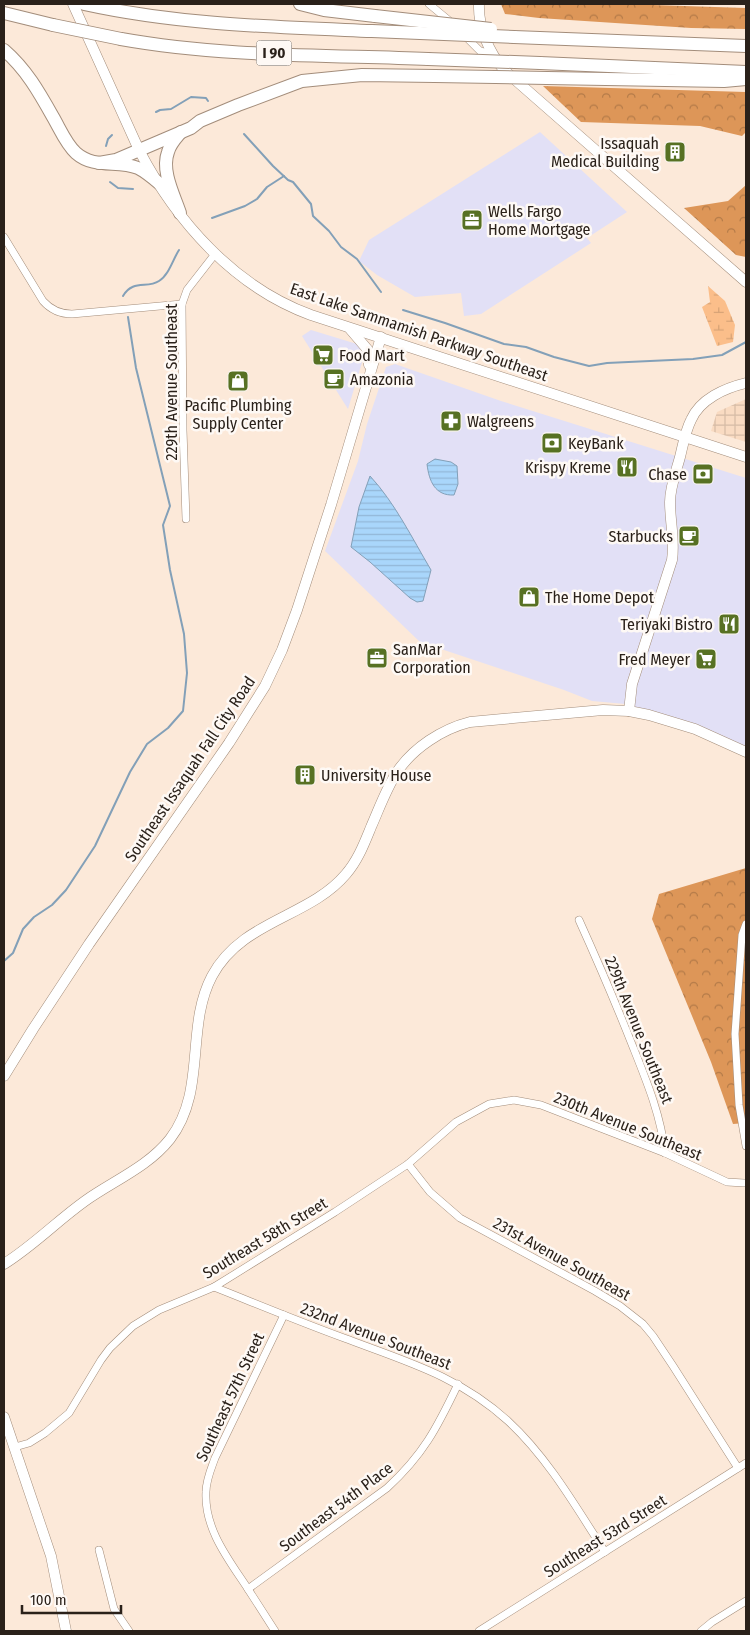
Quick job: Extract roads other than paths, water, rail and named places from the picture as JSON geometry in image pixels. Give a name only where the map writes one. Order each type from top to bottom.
[{"type":"highway","name":"I 90","points":[[84,4],[152,17],[216,23],[372,31],[512,34]]},
{"type":"highway","points":[[300,4],[324,10],[564,39],[746,46]]},
{"type":"highway","name":"I 90","points":[[4,13],[53,26],[121,39],[172,47],[216,51],[746,72]]},
{"type":"highway","points":[[4,50],[20,64],[36,86],[74,152],[90,162],[136,167],[160,184]]},
{"type":"highway","points":[[99,164],[139,150],[186,130],[200,121],[271,91],[302,81],[362,75],[724,81],[746,79]]},
{"type":"highway","points":[[180,213],[168,176],[166,160],[169,149],[186,130]]},
{"type":"main road","name":"East Lake Sammamish Parkway Southeast","points":[[73,4],[139,150],[160,184],[180,213],[215,254],[244,278],[277,299],[299,310],[746,457]]},
{"type":"main road","points":[[479,4],[479,16],[483,34],[492,54],[504,70],[746,282]]},
{"type":"main road","points":[[347,326],[368,350],[367,383]]},
{"type":"main road","name":"Southeast Issaquah Fall City Road","points":[[4,1076],[89,944],[229,743],[265,686],[282,650],[312,566],[380,337]]},
{"type":"main road","points":[[629,711],[632,684],[672,560],[673,544],[670,502],[672,485],[691,420],[702,404],[721,392],[746,383]]},
{"type":"main road","points":[[4,1264],[85,1201],[142,1165],[170,1139],[183,1118],[191,1098],[202,1008],[206,991],[219,966],[229,953],[247,937],[316,899],[339,882],[360,854],[387,788],[406,761],[429,741],[447,730],[470,722],[603,710],[629,711],[649,715],[695,729],[746,752]]},
{"type":"main road","points":[[4,1417],[51,1556],[66,1631]]},
{"type":"street","points":[[429,4],[480,51],[492,54]]},
{"type":"street","points":[[4,237],[44,301],[52,309],[60,313],[72,314],[182,304]]},
{"type":"street","name":"229th Avenue Southeast","points":[[186,519],[182,304],[187,290],[215,254]]},
{"type":"street","name":"229th Avenue Southeast","points":[[579,920],[610,988],[651,1092],[662,1129],[665,1153]]},
{"type":"street","points":[[746,924],[742,935],[743,958],[735,1034],[739,1105],[746,1146]]},
{"type":"street","name":"230th Avenue Southeast","points":[[500,1102],[514,1100],[541,1105],[665,1153],[728,1182],[745,1183]]},
{"type":"street","name":"Southeast 58th Street","points":[[15,1447],[29,1443],[45,1433],[69,1413],[101,1360],[128,1330],[159,1310],[214,1287],[408,1164],[456,1122],[477,1110],[500,1102]]},
{"type":"street","name":"231st Avenue Southeast","points":[[408,1164],[430,1192],[460,1218],[620,1306],[643,1324],[673,1366],[738,1468]]},
{"type":"street","name":"232nd Avenue Southeast","points":[[214,1287],[425,1368],[458,1384],[492,1407],[530,1444],[562,1485],[605,1552]]},
{"type":"street","name":"Southeast 57th Street","points":[[248,1589],[214,1534],[208,1512],[206,1491],[215,1458],[284,1315]]},
{"type":"street","name":"Southeast 54th Place","points":[[248,1589],[387,1488],[403,1473],[434,1434],[458,1384]]},
{"type":"street","name":"Southeast 53rd Street","points":[[479,1631],[746,1463]]},
{"type":"street","points":[[99,1550],[114,1609],[129,1631]]},
{"type":"street","points":[[248,1589],[275,1631]]},
{"type":"street","points":[[701,1631],[746,1601]]},
{"type":"water","points":[[435,459],[451,462],[457,466],[458,484],[454,495],[442,493],[431,482],[427,464]]},
{"type":"water","points":[[370,476],[395,509],[431,570],[423,601],[417,602],[410,598],[351,547],[359,507]]},
{"type":"waterway","points":[[156,112],[171,109],[191,97],[206,98],[208,101]]},
{"type":"waterway","points":[[244,134],[273,166],[288,180],[293,182],[311,204],[313,216],[329,231],[341,247],[357,259],[381,292]]},
{"type":"waterway","points":[[106,146],[108,139],[112,135]]},
{"type":"waterway","points":[[212,218],[245,206],[257,199],[267,187],[284,176]]},
{"type":"waterway","points":[[110,182],[118,188],[133,189]]},
{"type":"waterway","points":[[123,296],[131,288],[159,281],[168,271],[179,250]]},
{"type":"waterway","points":[[403,310],[504,344],[526,347],[589,366],[607,363],[693,359],[722,355],[746,342]]},
{"type":"waterway","points":[[4,961],[13,953],[23,929],[34,917],[52,905],[66,890],[95,846],[130,772],[147,744],[168,728],[183,711],[187,673],[184,634],[170,570],[163,525],[170,506],[136,368],[128,317]]},
{"type":"place","name":"Issaquah Medical Building","points":[[675,152]]},
{"type":"place","name":"Wells Fargo Home Mortgage","points":[[472,220]]},
{"type":"place","name":"Food Mart","points":[[323,355]]},
{"type":"place","name":"Amazonia","points":[[334,379]]},
{"type":"place","name":"Pacific Plumbing Supply Center","points":[[238,381]]},
{"type":"place","name":"Walgreens","points":[[451,421]]},
{"type":"place","name":"KeyBank","points":[[552,443]]},
{"type":"place","name":"Krispy Kreme","points":[[627,467]]},
{"type":"place","name":"Chase","points":[[703,474]]},
{"type":"place","name":"Starbucks","points":[[689,536]]},
{"type":"place","name":"The Home Depot","points":[[529,597]]},
{"type":"place","name":"Teriyaki Bistro","points":[[729,624]]},
{"type":"place","name":"SanMar Corporation","points":[[377,658]]},
{"type":"place","name":"Fred Meyer","points":[[706,659]]},
{"type":"place","name":"University House","points":[[305,775]]}]
